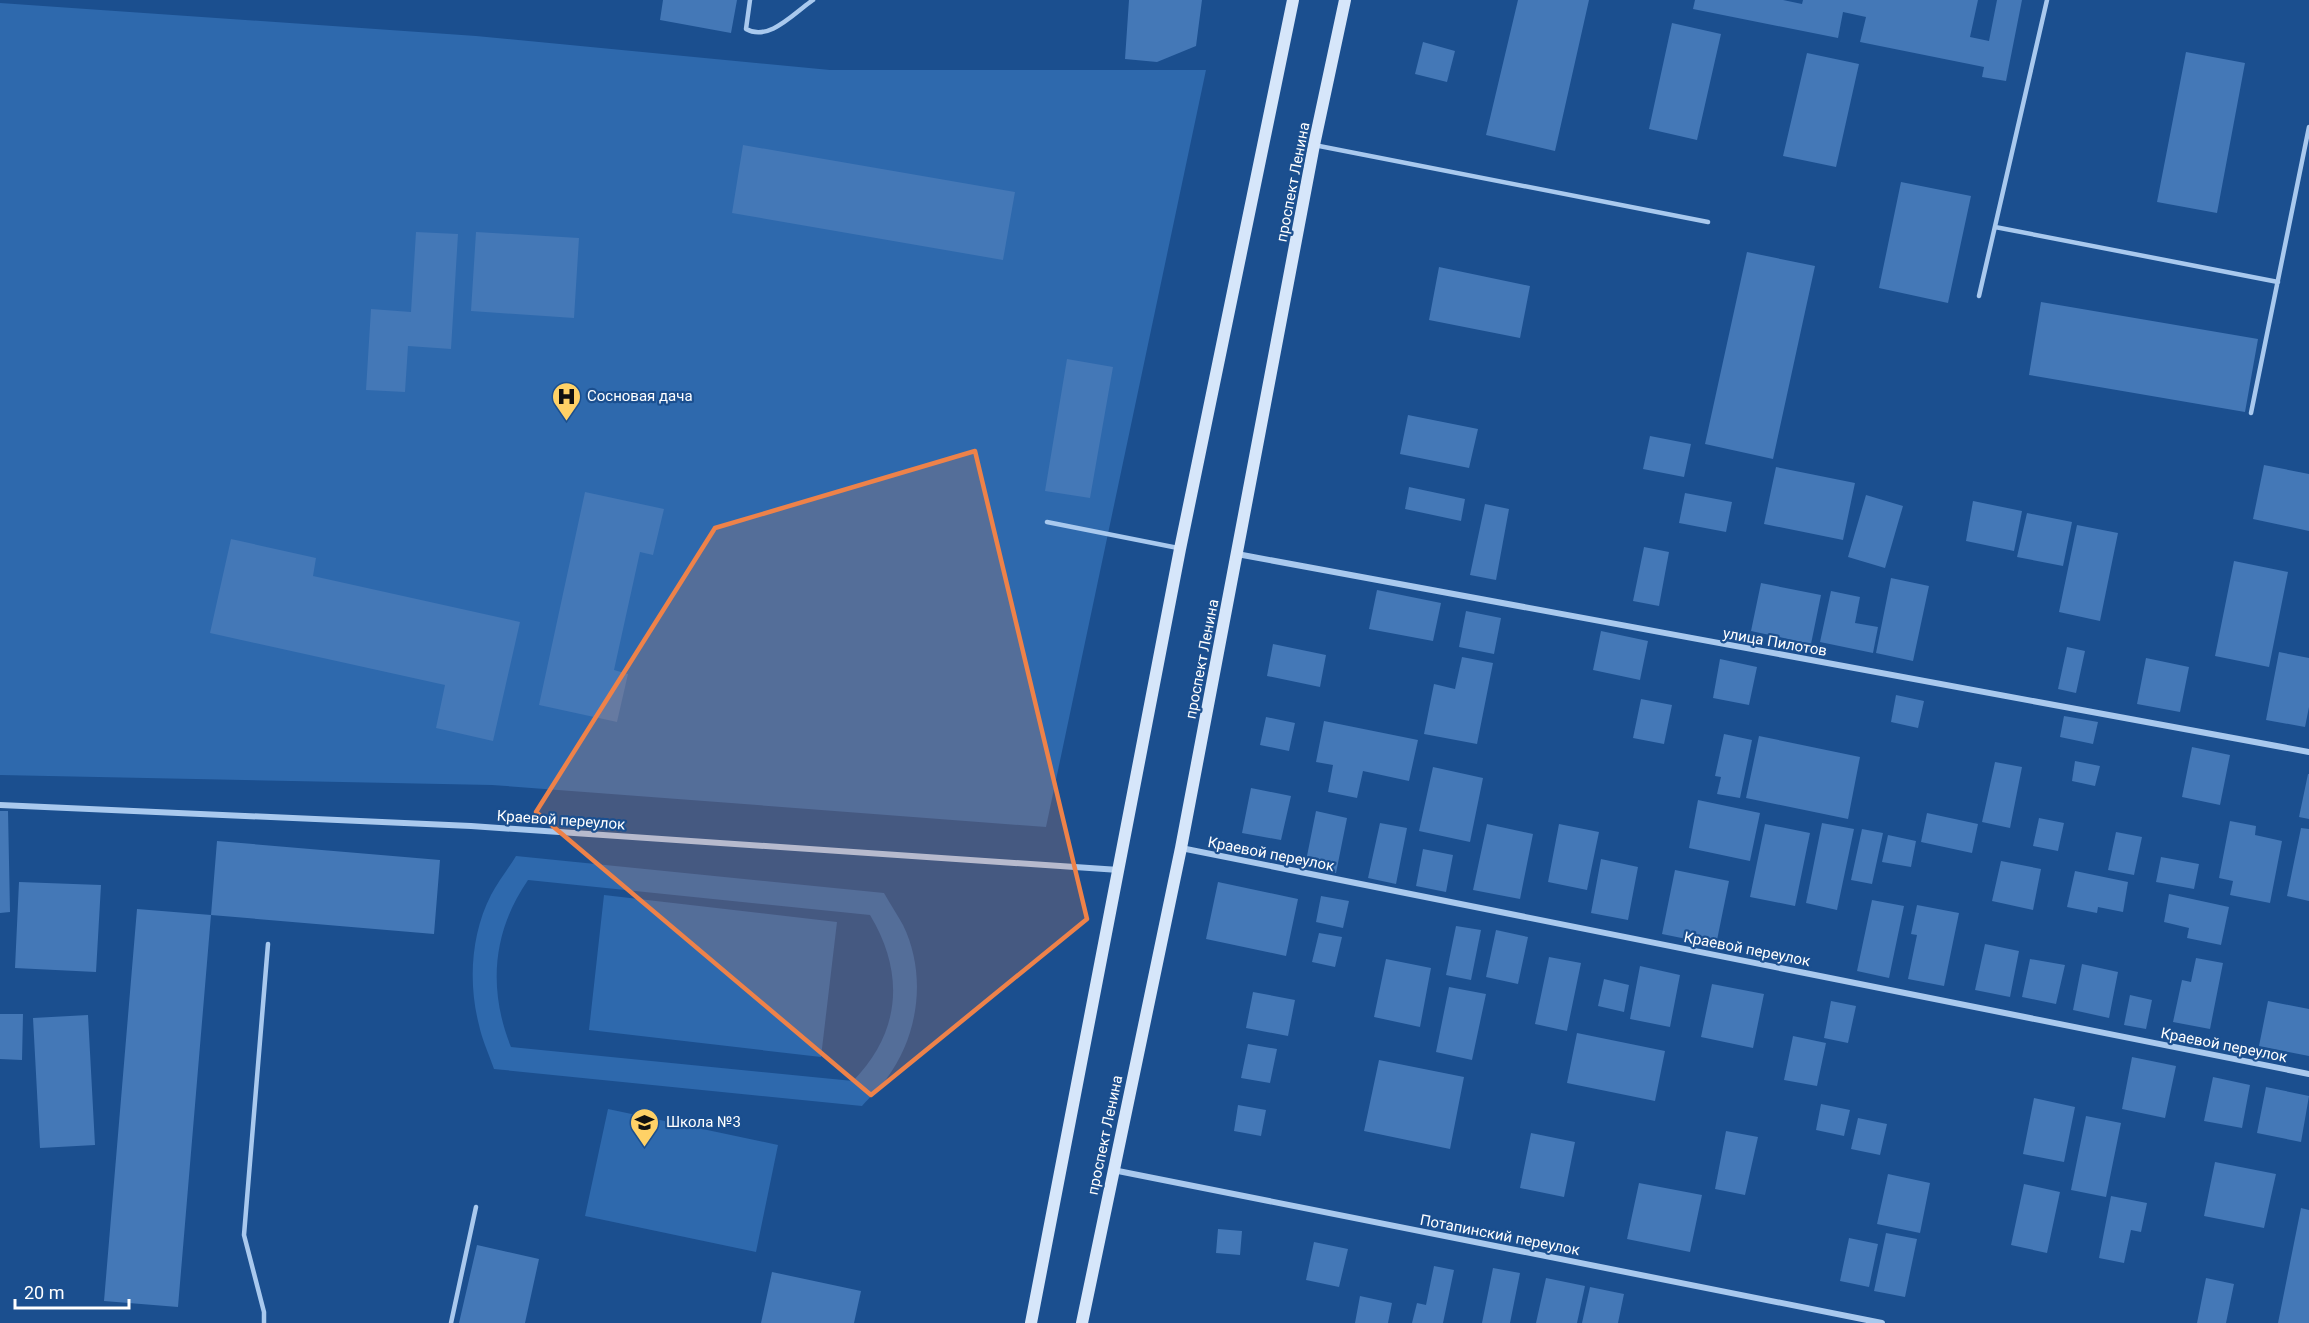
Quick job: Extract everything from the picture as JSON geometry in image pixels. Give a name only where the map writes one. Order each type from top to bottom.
[{"type":"main road","points":[[1031,1323],[1180,549],[1293,0]]},
{"type":"main road","name":"проспект Ленина","points":[[1082,1323],[1181,848],[1314,145],[1345,0]]},
{"type":"street","name":"улица Пилотов","points":[[1237,554],[2309,752]]},
{"type":"street","name":"Краевой переулок","points":[[0,805],[471,826],[1120,870]]},
{"type":"street","name":"Краевой переулок","points":[[1181,848],[2309,1074]]},
{"type":"street","name":"Потапинский переулок","points":[[1113,1170],[1882,1323]]},
{"type":"lane","points":[[750,0],[746,28],[760,33],[771,30],[813,0]]},
{"type":"lane","points":[[1979,296],[2047,0]]},
{"type":"lane","points":[[2251,413],[2309,127]]},
{"type":"lane","points":[[1314,145],[1708,222]]},
{"type":"lane","points":[[1995,227],[2278,282]]},
{"type":"lane","points":[[1047,522],[1180,549]]},
{"type":"lane","points":[[264,1323],[264,1312],[244,1235],[268,944]]},
{"type":"lane","points":[[451,1323],[476,1207]]},
{"type":"highlighted area","points":[[975,451],[1087,919],[871,1095],[536,812],[715,528]]},
{"type":"shaded area","name":"Сосновая дача","points":[[0,3],[476,36],[830,70],[1206,70],[1046,827],[492,785],[0,775]]},
{"type":"shaded area","points":[[516,856],[884,893],[903,925],[911,944],[917,984],[912,1024],[898,1061],[884,1082],[862,1106],[494,1069],[482,1036],[476,1009],[473,992],[473,959],[484,910]],"holes":[[[528,880],[870,915],[889,959],[893,980],[893,1001],[889,1022],[881,1043],[853,1081],[511,1047],[499,1004],[497,962],[507,920]]]},
{"type":"shaded area","points":[[604,895],[837,922],[821,1057],[589,1030]]},
{"type":"shaded area","points":[[608,1109],[778,1145],[756,1252],[585,1216]]},
{"type":"building","points":[[663,0],[737,0],[731,33],[660,20]]},
{"type":"building","points":[[1129,0],[1202,0],[1196,46],[1157,62],[1125,59]]},
{"type":"building","points":[[1518,0],[1589,0],[1555,151],[1486,135]]},
{"type":"building","points":[[1695,0],[1783,0],[1802,4],[1803,0],[1978,0],[1970,37],[1989,41],[1997,0],[2022,0],[2006,81],[1982,77],[1984,67],[1860,42],[1866,17],[1843,12],[1838,38],[1693,9]]},
{"type":"building","points":[[1672,23],[1721,34],[1697,140],[1649,129]]},
{"type":"building","points":[[1423,42],[1455,51],[1447,82],[1415,74]]},
{"type":"building","points":[[2186,52],[2245,63],[2217,213],[2157,202]]},
{"type":"building","points":[[1807,53],[1859,64],[1836,167],[1783,156]]},
{"type":"building","points":[[743,145],[1015,192],[1003,260],[732,213]]},
{"type":"building","points":[[1901,182],[1971,196],[1948,303],[1879,288]]},
{"type":"building","points":[[416,232],[458,234],[451,349],[408,346],[405,392],[366,390],[371,309],[411,312]]},
{"type":"building","points":[[476,232],[579,238],[574,318],[471,311]]},
{"type":"building","points":[[1747,252],[1815,266],[1773,459],[1705,444]]},
{"type":"building","points":[[1439,267],[1530,286],[1520,338],[1429,320]]},
{"type":"building","points":[[2041,302],[2258,339],[2245,412],[2029,375]]},
{"type":"building","points":[[1067,359],[1113,367],[1090,498],[1045,491]]},
{"type":"building","points":[[1408,415],[1478,429],[1469,468],[1400,454]]},
{"type":"building","points":[[1650,436],[1691,444],[1684,477],[1643,469]]},
{"type":"building","points":[[2264,465],[2309,474],[2309,531],[2253,519]]},
{"type":"building","points":[[1776,467],[1855,483],[1843,540],[1764,524]]},
{"type":"building","points":[[1409,487],[1465,499],[1461,521],[1405,509]]},
{"type":"building","points":[[585,492],[664,509],[653,555],[640,552],[614,670],[628,674],[617,722],[539,705]]},
{"type":"building","points":[[1685,493],[1732,502],[1726,532],[1679,523]]},
{"type":"building","points":[[1866,495],[1903,506],[1885,568],[1848,557]]},
{"type":"building","points":[[1973,501],[2022,511],[2014,551],[1966,541]]},
{"type":"building","points":[[1485,504],[1509,509],[1496,580],[1470,575]]},
{"type":"building","points":[[2027,513],[2072,522],[2063,566],[2017,557]]},
{"type":"building","points":[[2077,525],[2118,533],[2100,621],[2059,612]]},
{"type":"building","points":[[231,539],[316,558],[313,576],[520,622],[493,741],[436,728],[445,685],[210,633]]},
{"type":"building","points":[[1644,547],[1669,552],[1659,606],[1633,601]]},
{"type":"building","points":[[2234,561],[2288,572],[2269,667],[2215,656]]},
{"type":"building","points":[[1891,578],[1929,586],[1913,661],[1876,653]]},
{"type":"building","points":[[1761,583],[1821,595],[1811,644],[1751,631]]},
{"type":"building","points":[[1377,590],[1441,603],[1433,641],[1369,629]]},
{"type":"building","points":[[1831,591],[1860,597],[1855,623],[1878,627],[1873,653],[1820,642]]},
{"type":"building","points":[[1466,611],[1501,618],[1494,654],[1459,647]]},
{"type":"building","points":[[1601,631],[1648,641],[1640,680],[1593,670]]},
{"type":"building","points":[[1273,644],[1326,655],[1320,687],[1267,676]]},
{"type":"building","points":[[2067,647],[2085,651],[2076,693],[2058,689]]},
{"type":"building","points":[[2279,652],[2309,658],[2309,707],[2305,727],[2266,720]]},
{"type":"building","points":[[1462,657],[1493,663],[1477,744],[1424,734],[1434,684],[1455,689]]},
{"type":"building","points":[[2146,658],[2189,667],[2180,712],[2137,704]]},
{"type":"building","points":[[1720,659],[1757,667],[1749,705],[1713,698]]},
{"type":"building","points":[[1896,695],[1924,701],[1918,728],[1891,722]]},
{"type":"building","points":[[1641,699],[1672,705],[1664,744],[1633,738]]},
{"type":"building","points":[[2064,716],[2098,722],[2093,744],[2060,737]]},
{"type":"building","points":[[1266,717],[1295,723],[1289,751],[1260,745]]},
{"type":"building","points":[[1324,721],[1418,740],[1409,781],[1363,771],[1357,798],[1328,792],[1333,765],[1316,762]]},
{"type":"building","points":[[1724,734],[1752,740],[1740,798],[1717,794],[1721,777],[1715,776]]},
{"type":"building","points":[[1759,736],[1860,757],[1848,819],[1746,798]]},
{"type":"building","points":[[2192,747],[2230,755],[2220,805],[2182,797]]},
{"type":"building","points":[[2075,761],[2100,766],[2095,786],[2072,781]]},
{"type":"building","points":[[1995,762],[2022,767],[2010,828],[1982,822]]},
{"type":"building","points":[[1433,767],[1483,778],[1470,842],[1419,831]]},
{"type":"building","points":[[2309,774],[2309,819],[2299,817]]},
{"type":"building","points":[[1251,788],[1291,796],[1281,840],[1242,833]]},
{"type":"building","points":[[1698,800],[1760,813],[1750,861],[1689,848]]},
{"type":"building","points":[[0,811],[8,811],[10,912],[0,913]]},
{"type":"building","points":[[1316,811],[1347,818],[1336,873],[1305,866]]},
{"type":"building","points":[[1927,813],[1978,824],[1972,853],[1921,842]]},
{"type":"building","points":[[2039,818],[2064,823],[2058,851],[2033,846]]},
{"type":"building","points":[[2230,821],[2256,826],[2255,835],[2282,841],[2270,903],[2230,895],[2233,881],[2219,878]]},
{"type":"building","points":[[1380,823],[1407,828],[1396,884],[1368,878]]},
{"type":"building","points":[[1822,823],[1854,829],[1837,910],[1806,903]]},
{"type":"building","points":[[1487,824],[1533,834],[1520,899],[1473,890]]},
{"type":"building","points":[[1559,824],[1599,832],[1587,890],[1548,882]]},
{"type":"building","points":[[1765,824],[1810,833],[1795,906],[1750,897]]},
{"type":"building","points":[[2301,828],[2309,829],[2309,901],[2287,896]]},
{"type":"building","points":[[1862,829],[1883,833],[1872,884],[1851,880]]},
{"type":"building","points":[[2116,832],[2142,837],[2134,875],[2108,870]]},
{"type":"building","points":[[1888,835],[1916,841],[1911,867],[1882,862]]},
{"type":"building","points":[[217,841],[440,860],[434,934],[211,915]]},
{"type":"building","points":[[1423,849],[1453,855],[1446,892],[1416,886]]},
{"type":"building","points":[[2161,857],[2199,864],[2194,889],[2156,882]]},
{"type":"building","points":[[1601,859],[1638,867],[1628,920],[1591,913]]},
{"type":"building","points":[[2001,861],[2041,869],[2033,910],[1992,901]]},
{"type":"building","points":[[1675,870],[1729,881],[1716,945],[1662,934]]},
{"type":"building","points":[[2075,871],[2128,882],[2123,912],[2098,907],[2097,913],[2067,907]]},
{"type":"building","points":[[19,882],[101,885],[96,972],[15,968]]},
{"type":"building","points":[[1218,882],[1298,899],[1286,956],[1206,939]]},
{"type":"building","points":[[2169,894],[2229,907],[2221,945],[2187,938],[2189,928],[2164,922]]},
{"type":"building","points":[[1321,896],[1349,901],[1343,928],[1316,922]]},
{"type":"building","points":[[1872,900],[1904,906],[1889,978],[1857,971]]},
{"type":"building","points":[[1917,905],[1959,913],[1944,986],[1908,979],[1917,935],[1911,934]]},
{"type":"building","points":[[137,909],[211,915],[178,1307],[104,1301]]},
{"type":"building","points":[[1456,926],[1481,930],[1471,980],[1446,975]]},
{"type":"building","points":[[1496,930],[1528,937],[1518,984],[1486,977]]},
{"type":"building","points":[[1319,933],[1342,937],[1335,967],[1312,962]]},
{"type":"building","points":[[1985,944],[2019,951],[2010,997],[1975,990]]},
{"type":"building","points":[[1549,957],[1581,963],[1567,1031],[1535,1024]]},
{"type":"building","points":[[2196,958],[2223,963],[2210,1029],[2173,1022],[2182,980],[2191,982]]},
{"type":"building","points":[[1386,959],[1431,968],[1420,1027],[1374,1017]]},
{"type":"building","points":[[2030,959],[2065,965],[2056,1004],[2022,997]]},
{"type":"building","points":[[2082,964],[2118,972],[2109,1018],[2073,1010]]},
{"type":"building","points":[[1640,966],[1680,975],[1670,1027],[1630,1019]]},
{"type":"building","points":[[1604,979],[1629,985],[1624,1012],[1598,1006]]},
{"type":"building","points":[[1712,984],[1764,994],[1753,1048],[1701,1037]]},
{"type":"building","points":[[1449,987],[1486,994],[1472,1060],[1436,1052]]},
{"type":"building","points":[[1253,992],[1295,1000],[1288,1036],[1246,1028]]},
{"type":"building","points":[[2130,995],[2152,1000],[2146,1029],[2124,1025]]},
{"type":"building","points":[[1831,1001],[1856,1006],[1848,1043],[1824,1038]]},
{"type":"building","points":[[2268,1001],[2309,1009],[2309,1056],[2259,1046]]},
{"type":"building","points":[[0,1014],[23,1014],[22,1060],[0,1059]]},
{"type":"building","points":[[88,1015],[95,1145],[40,1148],[33,1018]]},
{"type":"building","points":[[1577,1033],[1665,1051],[1655,1101],[1567,1083]]},
{"type":"building","points":[[1793,1036],[1826,1043],[1817,1086],[1784,1080]]},
{"type":"building","points":[[1248,1044],[1277,1049],[1270,1083],[1241,1078]]},
{"type":"building","points":[[2132,1057],[2176,1066],[2165,1118],[2122,1109]]},
{"type":"building","points":[[1379,1060],[1464,1077],[1450,1149],[1364,1131]]},
{"type":"building","points":[[2213,1077],[2250,1085],[2242,1128],[2204,1121]]},
{"type":"building","points":[[2266,1087],[2309,1096],[2301,1142],[2257,1133]]},
{"type":"building","points":[[2034,1098],[2075,1107],[2064,1162],[2023,1154]]},
{"type":"building","points":[[1821,1104],[1850,1110],[1844,1136],[1816,1130]]},
{"type":"building","points":[[1238,1105],[1266,1110],[1261,1136],[1234,1131]]},
{"type":"building","points":[[2086,1116],[2121,1123],[2106,1197],[2071,1190]]},
{"type":"building","points":[[1858,1118],[1887,1124],[1880,1155],[1851,1149]]},
{"type":"building","points":[[1726,1131],[1758,1137],[1745,1195],[1715,1189]]},
{"type":"building","points":[[1531,1133],[1575,1142],[1564,1197],[1520,1188]]},
{"type":"building","points":[[2215,1162],[2276,1174],[2264,1228],[2204,1216]]},
{"type":"building","points":[[1888,1174],[1930,1183],[1920,1233],[1877,1224]]},
{"type":"building","points":[[1639,1183],[1702,1195],[1690,1252],[1627,1239]]},
{"type":"building","points":[[2024,1184],[2060,1192],[2047,1253],[2011,1245]]},
{"type":"building","points":[[2111,1196],[2147,1203],[2141,1232],[2131,1230],[2124,1263],[2099,1258]]},
{"type":"building","points":[[2301,1208],[2309,1210],[2309,1323],[2278,1323]]},
{"type":"building","points":[[1218,1229],[1242,1231],[1240,1255],[1216,1253]]},
{"type":"building","points":[[1886,1233],[1917,1239],[1905,1297],[1874,1291]]},
{"type":"building","points":[[1849,1238],[1878,1244],[1869,1287],[1840,1281]]},
{"type":"building","points":[[1314,1242],[1348,1249],[1339,1287],[1306,1280]]},
{"type":"building","points":[[477,1245],[539,1259],[525,1323],[459,1323]]},
{"type":"building","points":[[1434,1266],[1454,1270],[1443,1323],[1412,1323],[1417,1303],[1426,1305]]},
{"type":"building","points":[[1493,1268],[1520,1273],[1510,1323],[1482,1323]]},
{"type":"building","points":[[772,1272],[861,1291],[854,1323],[761,1323]]},
{"type":"building","points":[[1546,1278],[1585,1286],[1577,1323],[1536,1323]]},
{"type":"building","points":[[2206,1278],[2234,1284],[2226,1323],[2197,1323]]},
{"type":"building","points":[[1590,1287],[1624,1294],[1618,1323],[1582,1323]]},
{"type":"building","points":[[1360,1296],[1392,1303],[1388,1323],[1355,1323]]},
{"type":"place","name":"Сосновая дача","points":[[566,422]]},
{"type":"place","name":"Школа №3","points":[[645,1148]]}]
